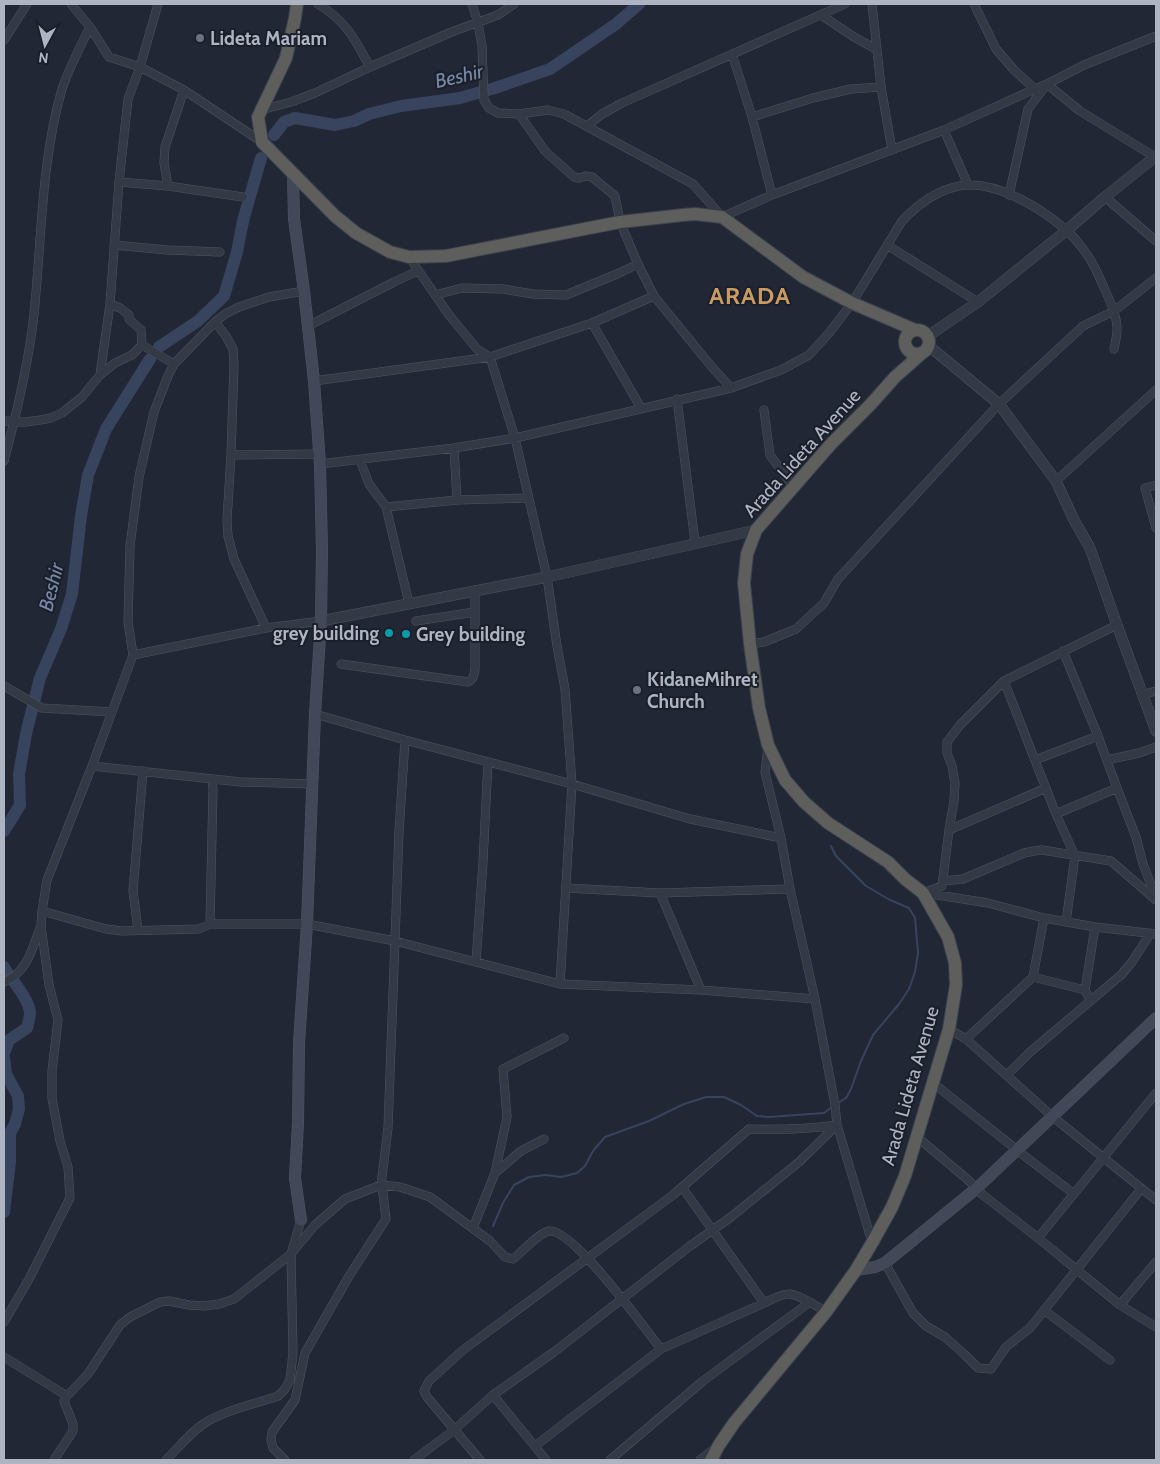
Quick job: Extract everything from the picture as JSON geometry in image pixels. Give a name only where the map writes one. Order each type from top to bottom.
[{"type":"highway","points":[[297,4],[286,58],[258,117],[262,142],[335,216],[356,233],[390,252],[409,257],[446,256],[620,222],[689,214],[722,217],[803,277],[852,303],[887,318],[915,330],[924,332],[926,345],[915,354],[910,352],[887,318]]},
{"type":"highway","name":"Arada Lideta Avenue","points":[[895,377],[906,344],[907,335],[915,330]]},
{"type":"highway","name":"Arada Lideta Avenue","points":[[712,1460],[719,1445],[734,1423],[826,1312],[856,1270],[872,1243],[892,1206],[904,1176],[950,1029],[956,985],[955,963],[948,937],[922,893],[888,862],[828,823],[804,802],[785,780],[768,745],[759,708],[744,583],[747,554],[756,530],[831,444],[926,345]]},
{"type":"main road","points":[[292,174],[294,218],[314,382],[320,459],[322,551],[321,621],[315,714],[307,924],[298,1044],[298,1123],[295,1178],[302,1220]]},
{"type":"main road","points":[[856,1270],[875,1267],[885,1263],[977,1188],[1156,1018]]},
{"type":"street","points":[[4,40],[28,4]]},
{"type":"street","points":[[71,4],[90,27],[109,57],[140,67],[184,90],[262,142]]},
{"type":"street","points":[[100,375],[110,304],[119,182],[128,99],[140,67],[158,4]]},
{"type":"street","points":[[318,4],[332,12],[350,31],[370,67]]},
{"type":"street","points":[[472,4],[478,22],[482,46],[484,100],[489,108],[498,113],[519,114],[548,110],[564,114],[693,184],[722,217],[772,195],[944,130],[1034,88],[1047,84],[1084,65],[1156,36]]},
{"type":"street","points":[[261,110],[315,93],[454,31],[498,15],[514,4]]},
{"type":"street","points":[[827,4],[835,8]]},
{"type":"street","points":[[587,126],[602,114],[622,103],[844,4]]},
{"type":"street","points":[[872,4],[881,87],[892,150]]},
{"type":"street","points":[[974,4],[996,49],[1014,70],[1034,88]]},
{"type":"street","points":[[821,15],[876,49]]},
{"type":"street","points":[[4,461],[25,372],[33,324],[46,167],[63,88],[75,57],[90,27]]},
{"type":"street","points":[[732,54],[752,118],[772,195]]},
{"type":"street","points":[[1047,84],[1080,111],[1156,156],[926,345],[998,404],[1056,481],[1074,520],[1090,548],[1116,625],[1156,731]]},
{"type":"street","points":[[1009,195],[1028,109],[1047,84]]},
{"type":"street","points":[[752,118],[813,98],[851,89],[881,87]]},
{"type":"street","points":[[168,186],[164,163],[166,147],[184,90]]},
{"type":"street","points":[[519,114],[545,151],[574,177],[592,177],[610,191],[616,199],[620,222],[654,296],[731,388]]},
{"type":"street","points":[[944,130],[968,185]]},
{"type":"street","points":[[119,182],[244,196]]},
{"type":"street","points":[[231,455],[360,460],[454,448],[515,438],[731,388],[781,370],[809,355],[829,333],[852,303],[902,221],[911,212],[928,199],[949,189],[968,185],[992,188],[1009,195],[1038,210],[1067,230],[1089,257],[1114,310],[1117,331],[1114,349]]},
{"type":"street","points":[[1105,197],[1156,241]]},
{"type":"street","points":[[114,245],[220,252]]},
{"type":"street","points":[[887,245],[978,302]]},
{"type":"street","points":[[409,257],[449,315],[477,350],[490,357],[515,438],[547,577],[565,689],[572,784],[560,984]]},
{"type":"street","points":[[435,295],[462,288],[503,289],[533,294],[566,295],[638,264]]},
{"type":"street","points":[[308,326],[418,271]]},
{"type":"street","points":[[750,644],[764,642],[796,629],[824,603],[838,579],[998,404],[1083,326],[1114,310],[1156,278]]},
{"type":"street","points":[[4,1322],[29,1279],[70,1198],[68,1167],[60,1141],[52,1098],[52,1071],[58,1020],[48,985],[41,926],[42,911],[47,880],[133,655],[128,622],[130,546],[139,477],[154,412],[174,364],[215,322],[225,314],[262,299],[304,291]]},
{"type":"street","points":[[314,382],[490,357],[592,323],[654,296]]},
{"type":"street","points":[[4,420],[40,420],[62,413],[82,397],[100,375],[115,363],[132,355],[142,345],[141,330],[129,319],[129,315],[120,308],[110,304]]},
{"type":"street","points":[[215,322],[233,349],[234,365],[227,520],[228,536],[234,559],[266,628]]},
{"type":"street","points":[[592,323],[641,408]]},
{"type":"street","points":[[142,345],[174,364]]},
{"type":"street","points":[[1056,481],[1156,390]]},
{"type":"street","points":[[677,399],[695,542]]},
{"type":"street","points":[[764,410],[770,455],[794,486]]},
{"type":"street","points":[[454,448],[457,500]]},
{"type":"street","points":[[360,460],[368,484],[386,507],[409,603]]},
{"type":"street","points":[[1156,485],[1145,488],[1156,528]]},
{"type":"street","points":[[386,507],[457,500],[528,498]]},
{"type":"street","points":[[133,655],[266,628],[321,621],[547,577],[695,542],[756,530]]},
{"type":"street","points":[[341,664],[468,682],[474,678],[475,669],[475,590]]},
{"type":"street","points":[[416,621],[475,612]]},
{"type":"street","points":[[922,893],[942,886],[943,881],[955,783],[947,753],[947,742],[960,725],[1004,681],[1116,625]]},
{"type":"street","points":[[1063,651],[1098,736],[1136,837],[1156,899]]},
{"type":"street","points":[[1004,681],[1056,814],[1075,856],[1066,922]]},
{"type":"street","points":[[4,686],[42,708],[112,712]]},
{"type":"street","points":[[1142,695],[1156,691]]},
{"type":"street","points":[[315,714],[572,784],[690,819],[781,838]]},
{"type":"street","points":[[1035,760],[1098,736]]},
{"type":"street","points":[[285,1460],[273,1448],[272,1432],[295,1400],[305,1353],[349,1276],[386,1219],[382,1185],[388,1128],[399,832],[405,740]]},
{"type":"street","points":[[768,745],[765,772],[816,999],[837,1125],[872,1243]]},
{"type":"street","points":[[1107,760],[1156,747]]},
{"type":"street","points":[[476,962],[488,762]]},
{"type":"street","points":[[92,766],[259,783],[312,784]]},
{"type":"street","points":[[138,930],[133,891],[143,771]]},
{"type":"street","points":[[210,924],[212,779]]},
{"type":"street","points":[[949,830],[1046,788]]},
{"type":"street","points":[[1056,814],[1117,788]]},
{"type":"street","points":[[943,881],[963,879],[1034,850],[1042,850],[1110,861],[1156,899]]},
{"type":"street","points":[[566,888],[660,893],[790,889]]},
{"type":"street","points":[[660,893],[701,990]]},
{"type":"street","points":[[922,893],[988,903],[1066,922],[1153,934],[1121,975],[1029,1053],[1007,1075]]},
{"type":"street","points":[[42,911],[106,929],[122,931],[199,929],[210,924],[307,924],[395,941],[560,984],[701,990],[816,999]]},
{"type":"street","points":[[966,1039],[1033,977],[1044,918]]},
{"type":"street","points":[[4,982],[19,974],[26,964],[41,926]]},
{"type":"street","points":[[1090,1000],[1085,990],[1095,927]]},
{"type":"street","points":[[1033,977],[1085,990]]},
{"type":"street","points":[[950,1029],[966,1039],[1053,1116],[1156,1200]]},
{"type":"street","points":[[473,1228],[495,1173],[507,1117],[503,1070],[564,1038]]},
{"type":"street","points":[[933,1083],[1074,1194]]},
{"type":"street","points":[[1038,1238],[1156,1093]]},
{"type":"street","points":[[480,1460],[427,1397],[424,1391],[429,1381],[463,1350],[682,1188],[749,1129],[837,1125]]},
{"type":"street","points":[[414,1460],[454,1430],[493,1396],[554,1352],[622,1298],[731,1217],[799,1162],[837,1125]]},
{"type":"street","points":[[916,1136],[983,1195],[1076,1270],[1120,1305],[1156,1327]]},
{"type":"street","points":[[495,1173],[522,1151],[544,1139]]},
{"type":"street","points":[[54,1460],[73,1432],[73,1424],[64,1401],[88,1374],[120,1325],[130,1317],[160,1302],[169,1300],[189,1306],[204,1306],[220,1304],[234,1299],[291,1254],[315,1225],[345,1199],[382,1185],[400,1187],[430,1198],[490,1241],[505,1257],[514,1259],[536,1238],[547,1231],[554,1230],[567,1238],[588,1258],[661,1349]]},
{"type":"street","points":[[682,1188],[764,1303]]},
{"type":"street","points":[[885,1263],[913,1313],[926,1326],[945,1337],[978,1368],[991,1369],[1006,1347],[1030,1328],[1141,1188]]},
{"type":"street","points":[[166,1460],[187,1437],[203,1424],[217,1416],[278,1396],[285,1389],[290,1380],[294,1353],[291,1254],[302,1220]]},
{"type":"street","points":[[1120,1305],[1156,1262]]},
{"type":"street","points":[[535,1446],[661,1349],[764,1303],[790,1294],[810,1302],[826,1312]]},
{"type":"street","points":[[610,1460],[703,1381],[810,1302]]},
{"type":"street","points":[[1044,1310],[1110,1360]]},
{"type":"street","points":[[4,1356],[67,1396]]},
{"type":"street","points":[[493,1396],[546,1460]]},
{"type":"street","points":[[700,1460],[719,1445]]},
{"type":"waterway","name":"Beshir","points":[[274,135],[284,122],[295,118],[335,125],[401,106],[460,98],[550,69],[616,24],[639,4]]},
{"type":"waterway","name":"Beshir","points":[[159,347],[198,321],[224,296],[261,158]]},
{"type":"waterway","name":"Beshir","points":[[4,831],[20,805],[19,774],[26,734],[40,678],[61,629],[72,594],[88,475],[106,429],[150,359]]},
{"type":"waterway","points":[[831,846],[836,856],[866,886],[890,900],[909,908],[915,918],[918,953],[915,972],[909,989],[873,1035],[851,1089],[846,1098],[838,1103]]},
{"type":"waterway","name":"Beshir","points":[[4,967],[23,995],[30,1013],[27,1028],[9,1040],[4,1053]]},
{"type":"waterway","name":"Beshir","points":[[4,1057],[6,1074],[18,1096],[19,1109],[15,1124],[10,1133],[10,1162],[4,1212]]},
{"type":"waterway","points":[[493,1226],[503,1203],[514,1185],[529,1177],[546,1175],[561,1177],[577,1173],[585,1166],[593,1151],[605,1137],[649,1121],[684,1104],[706,1097],[724,1097],[741,1105],[757,1116],[769,1117],[824,1113],[832,1107]]},
{"type":"place","name":"Lideta Mariam","points":[[200,38]]},
{"type":"place","name":"grey building","points":[[389,633]]},
{"type":"place","name":"Grey building","points":[[406,634]]},
{"type":"place","name":"KidaneMihret Church","points":[[637,690]]},
{"type":"district","name":"ARADA","points":[[750,295]]}]
